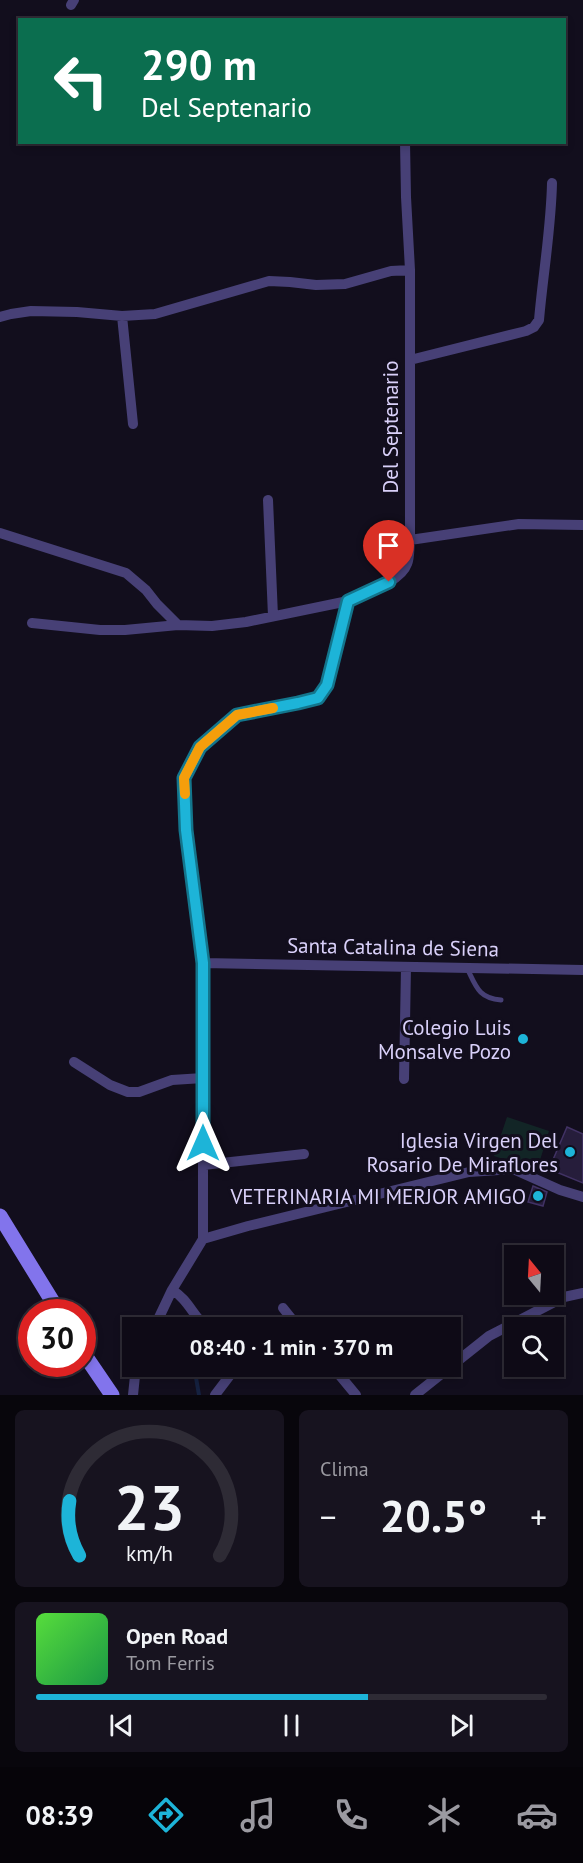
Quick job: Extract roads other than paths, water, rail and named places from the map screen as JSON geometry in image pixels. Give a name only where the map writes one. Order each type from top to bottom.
[{"type":"street","name":"Del Septenario","points":[[348,601],[402,574],[408,562],[410,540],[410,270],[406,197],[406,144]]},
{"type":"street","points":[[410,360],[526,331],[534,327],[539,320],[551,217],[552,183]]},
{"type":"street","points":[[0,317],[10,314],[60,311],[123,316],[155,314],[269,281],[316,285],[345,284],[391,271],[410,270]]},
{"type":"street","points":[[123,316],[134,424]]},
{"type":"street","points":[[268,500],[273,616]]},
{"type":"street","points":[[410,540],[519,524],[583,525]]},
{"type":"street","points":[[0,533],[126,573],[146,590],[178,625]]},
{"type":"street","points":[[32,623],[100,630],[178,625],[212,626],[348,601],[327,685],[318,698],[237,715],[200,747],[184,778],[186,830],[203,963],[203,1239],[172,1290],[159,1317]]},
{"type":"street","name":"Santa Catalina de Siena","points":[[203,963],[583,970]]},
{"type":"street","points":[[404,1079],[406,967]]},
{"type":"street","points":[[74,1062],[110,1085],[128,1092],[139,1092],[172,1080],[203,1078]]},
{"type":"street","points":[[203,1165],[304,1154]]},
{"type":"street","points":[[203,1239],[469,1172],[513,1169],[560,1190],[583,1197]]},
{"type":"street","points":[[0,1216],[51,1299]]},
{"type":"street","points":[[172,1290],[186,1299],[197,1317]]},
{"type":"street","points":[[415,1395],[489,1336],[564,1297],[583,1293]]},
{"type":"street","points":[[283,1308],[290,1317]]},
{"type":"street","points":[[96,1372],[112,1395]]},
{"type":"street","points":[[133,1395],[135,1377]]},
{"type":"street","points":[[216,1395],[229,1377]]},
{"type":"street","points":[[341,1377],[356,1395]]},
{"type":"lane","points":[[467,968],[480,993],[501,1000]]},
{"type":"waterway","points":[[196,1377],[199,1395]]},
{"type":"place","name":"Colegio Luis Monsalve Pozo","points":[[523,1039]]},
{"type":"place","name":"Iglesia Virgen Del Rosario De Miraflores","points":[[570,1152]]},
{"type":"place","name":"VETERINARIA MI MERJOR AMIGO","points":[[538,1196]]}]
